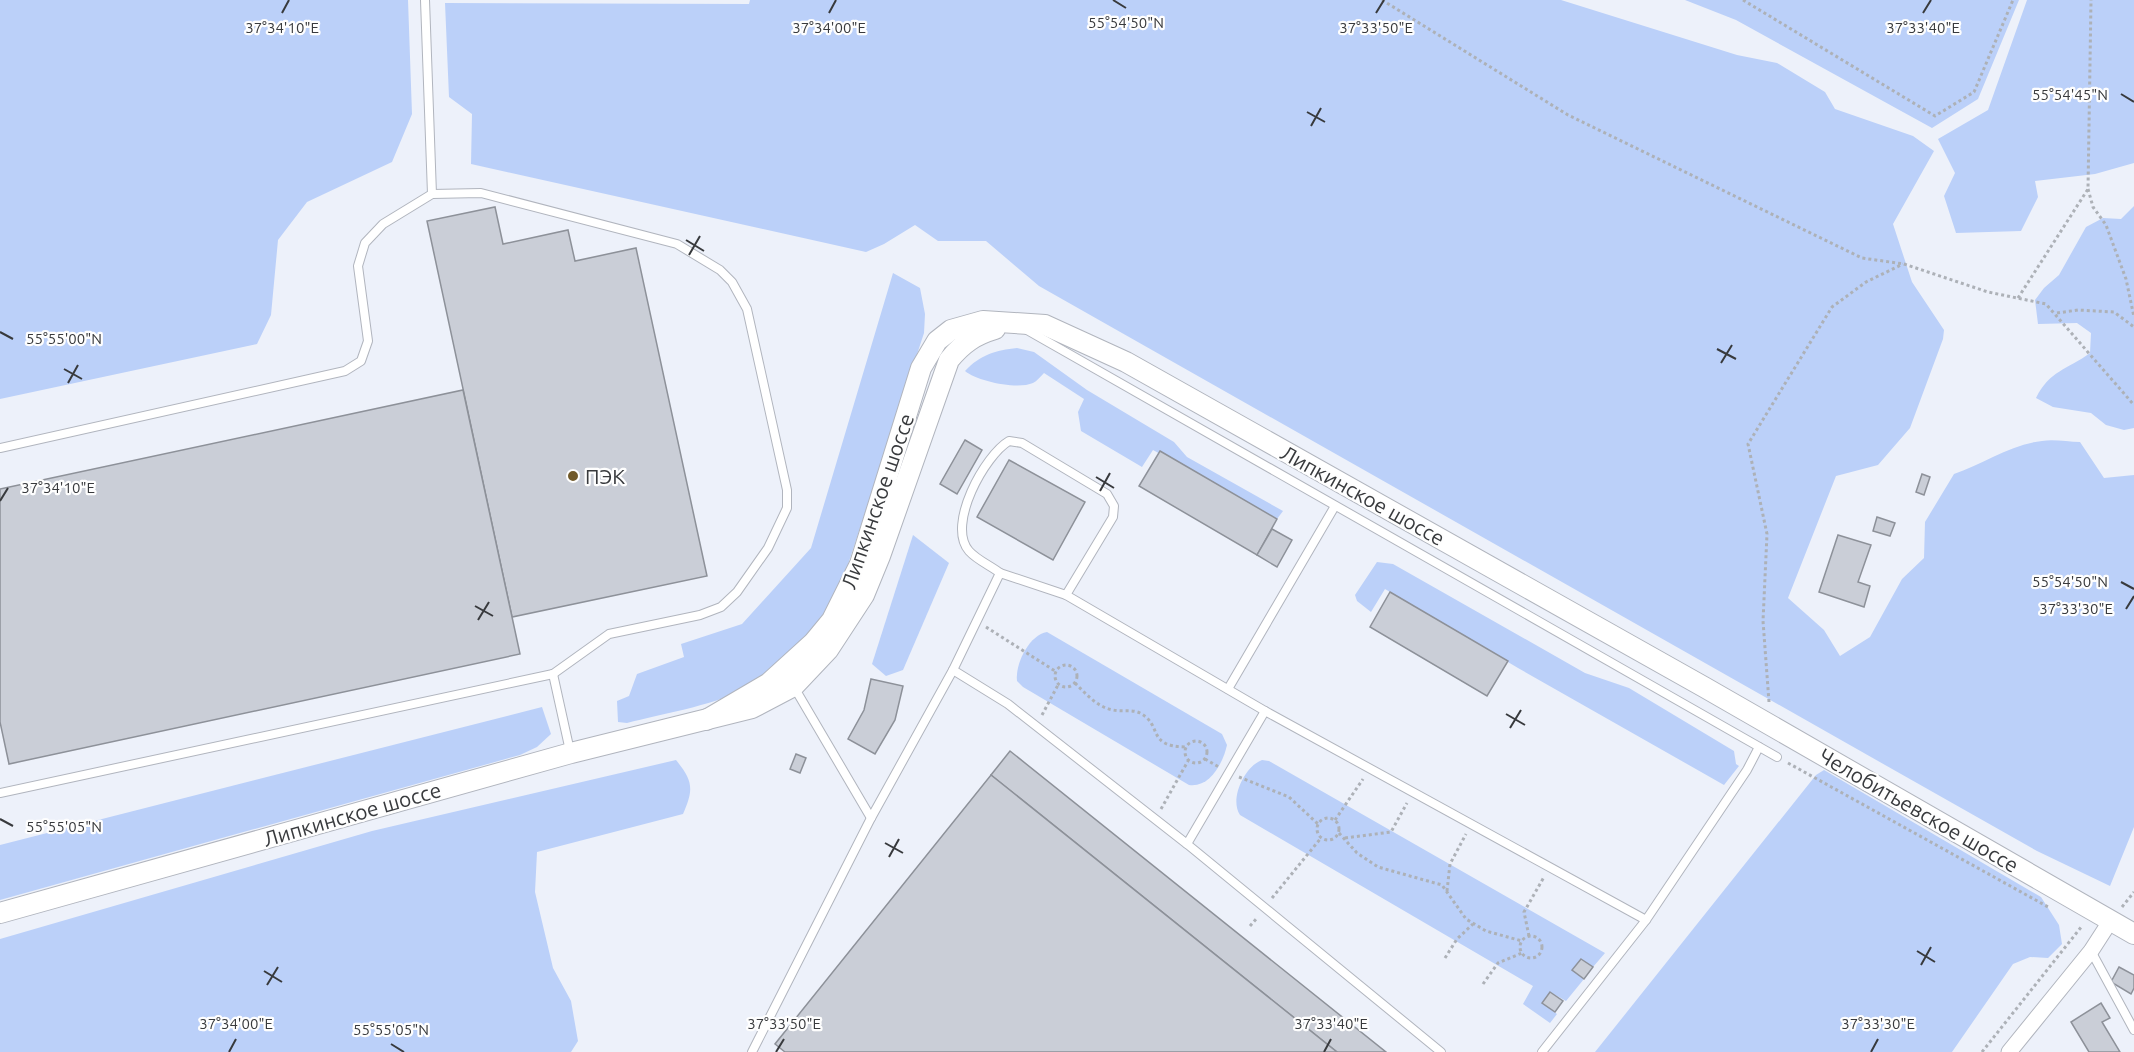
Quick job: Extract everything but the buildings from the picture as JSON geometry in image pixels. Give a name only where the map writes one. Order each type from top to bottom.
[{"type":"street","name":"Липкинское шоссе","points":[[788,679],[826,628],[860,564],[921,368],[938,341],[951,330],[983,321],[1046,325],[1126,362],[1704,687]]},
{"type":"street","name":"Липкинское шоссе","points":[[0,913],[571,753],[706,720],[768,683],[788,679],[828,650],[864,595],[949,360],[964,343],[976,335],[1015,323]]},
{"type":"street","points":[[938,387],[944,359],[966,325]]},
{"type":"street","name":"Челобитьевское шоссе","points":[[1704,687],[2134,934]]},
{"type":"street","points":[[2009,1052],[2091,951],[2111,920]]},
{"type":"lane","points":[[425,0],[432,194]]},
{"type":"lane","points":[[0,448],[345,371],[361,361],[368,340],[358,266],[365,243],[383,224],[432,194],[481,193],[677,244],[703,257],[720,270],[732,282],[747,309],[787,490],[787,508],[777,533],[737,592],[721,607],[700,615],[609,634],[553,674],[0,793]]},
{"type":"lane","points":[[1015,323],[1777,757]]},
{"type":"lane","points":[[1066,596],[1113,517],[1114,506],[1107,494],[1022,443],[1009,441],[999,447],[967,502],[962,517],[963,536],[969,551],[1000,573],[1066,596],[1265,711],[1646,920]]},
{"type":"lane","points":[[1228,689],[1335,506]]},
{"type":"lane","points":[[752,1052],[871,818],[953,670],[1000,573]]},
{"type":"lane","points":[[953,670],[1008,704],[1156,819],[1441,1052]]},
{"type":"lane","points":[[553,674],[571,753]]},
{"type":"lane","points":[[788,679],[871,818]]},
{"type":"lane","points":[[1187,844],[1265,711]]},
{"type":"lane","points":[[1542,1052],[1646,920],[1747,770],[1759,747]]},
{"type":"lane","points":[[2091,951],[2134,1030]]},
{"type":"path","points":[[1382,0],[1568,115],[1862,258],[1904,264],[1988,292],[2046,304],[2057,313],[2134,405]]},
{"type":"path","points":[[1743,0],[1935,116],[1974,92],[2013,0]]},
{"type":"path","points":[[2091,0],[2088,189],[2093,207],[2106,225],[2126,279],[2134,318]]},
{"type":"path","points":[[2018,298],[2088,189]]},
{"type":"path","points":[[1770,725],[1763,621],[1767,534],[1748,444],[1832,307],[1866,282],[1904,264]]},
{"type":"path","points":[[2057,313],[2078,309],[2114,312],[2134,327]]},
{"type":"path","points":[[977,622],[1055,671]]},
{"type":"path","points":[[1061,666],[1072,667],[1077,676],[1075,684],[1069,687],[1058,685],[1054,679],[1055,671],[1061,666]]},
{"type":"path","points":[[1075,684],[1106,708],[1139,712],[1146,717],[1160,741],[1168,746],[1185,747],[1195,741],[1202,743],[1207,752],[1205,759],[1195,764],[1188,761],[1184,754],[1185,747]]},
{"type":"path","points":[[1036,726],[1058,685]]},
{"type":"path","points":[[1777,757],[2043,906],[2059,911]]},
{"type":"path","points":[[1205,759],[1229,772],[1289,797],[1318,824]]},
{"type":"path","points":[[1156,819],[1188,761]]},
{"type":"path","points":[[1335,820],[1370,768]]},
{"type":"path","points":[[1345,838],[1391,832],[1413,792]]},
{"type":"path","points":[[1328,818],[1335,820],[1339,825],[1339,833],[1332,840],[1321,838],[1317,831],[1318,824],[1328,818]]},
{"type":"path","points":[[1447,891],[1450,864],[1472,824]]},
{"type":"path","points":[[1339,833],[1357,853],[1378,867],[1431,880],[1447,891],[1458,910],[1473,924],[1486,931],[1522,940],[1529,936],[1541,940],[1542,950],[1535,958],[1527,957],[1522,953]]},
{"type":"path","points":[[1250,926],[1321,838]]},
{"type":"path","points":[[1529,936],[1524,912],[1550,867]]},
{"type":"path","points":[[1982,1052],[2094,910]]},
{"type":"path","points":[[1445,958],[1457,939],[1473,924]]},
{"type":"path","points":[[1522,940],[1522,953]]},
{"type":"path","points":[[1483,984],[1498,963],[1522,953]]},
{"type":"shaded area","points":[[0,0],[408,0],[412,114],[392,162],[307,202],[278,240],[271,315],[257,344],[0,399]]},
{"type":"shaded area","points":[[750,0],[1561,0],[1737,55],[1777,63],[1825,92],[1835,109],[1913,136],[1934,151],[1893,224],[1912,282],[1944,330],[1943,339],[1910,428],[1878,465],[1836,476],[1788,598],[1824,630],[1840,656],[1870,637],[1902,579],[1924,558],[1925,522],[1954,474],[2019,446],[2051,440],[2080,442],[2104,478],[2134,475],[2134,827],[2110,886],[2037,851],[1039,286],[986,241],[938,241],[915,225],[866,252],[471,164],[472,114],[449,97],[445,3],[749,4]]},
{"type":"shaded area","points":[[1685,0],[2019,0],[1978,99],[1932,128],[1736,20]]},
{"type":"shaded area","points":[[2027,0],[2134,0],[2134,163],[2095,174],[2035,181],[2038,197],[2021,231],[1956,233],[1944,196],[1955,173],[1938,139],[1988,110]]},
{"type":"shaded area","points":[[2134,206],[2134,428],[2124,430],[2106,425],[2091,413],[2053,407],[2036,398],[2053,376],[2090,353],[2091,333],[2077,323],[2038,324],[2035,300],[2044,288],[2059,275],[2086,227],[2103,218],[2121,219]]},
{"type":"shaded area","points":[[893,273],[920,288],[925,314],[924,333],[837,598],[795,650],[770,672],[742,690],[716,701],[686,709],[627,723],[618,722],[617,701],[629,696],[637,674],[684,657],[681,644],[742,624],[811,548]]},
{"type":"shaded area","points":[[1017,348],[1034,352],[1087,390],[1174,442],[1187,457],[1283,511],[1277,519],[1153,450],[1142,467],[1081,431],[1078,412],[1084,399],[1044,373],[1033,383],[1008,385],[978,378],[965,371],[976,361],[989,354]]},
{"type":"shaded area","points":[[913,535],[949,563],[903,670],[886,676],[872,664]]},
{"type":"shaded area","points":[[1377,562],[1393,564],[1585,673],[1629,688],[1734,751],[1736,764],[1739,766],[1724,785],[1518,668],[1385,589],[1371,612],[1357,601],[1355,595]]},
{"type":"shaded area","points":[[1047,632],[1222,734],[1227,745],[1214,773],[1203,783],[1189,785],[1023,687],[1017,681],[1017,674],[1024,651],[1040,634]]},
{"type":"shaded area","points":[[542,707],[551,734],[537,747],[520,755],[0,900],[0,845]]},
{"type":"shaded area","points":[[676,760],[686,774],[690,786],[689,798],[683,814],[537,852],[535,892],[553,968],[571,1001],[578,1041],[571,1052],[0,1052],[0,939],[372,831]]},
{"type":"shaded area","points":[[1262,760],[1269,761],[1605,953],[1593,967],[1581,959],[1573,970],[1584,979],[1566,1001],[1550,992],[1542,1003],[1557,1014],[1550,1023],[1523,1004],[1533,986],[1240,815],[1236,800],[1240,784],[1250,769]]},
{"type":"shaded area","points":[[1824,770],[2041,897],[2059,925],[2062,944],[2048,958],[2030,957],[2013,964],[1952,1052],[1595,1052],[1816,775]]},
{"type":"place","name":"ПЭК","points":[[573,476]]}]
